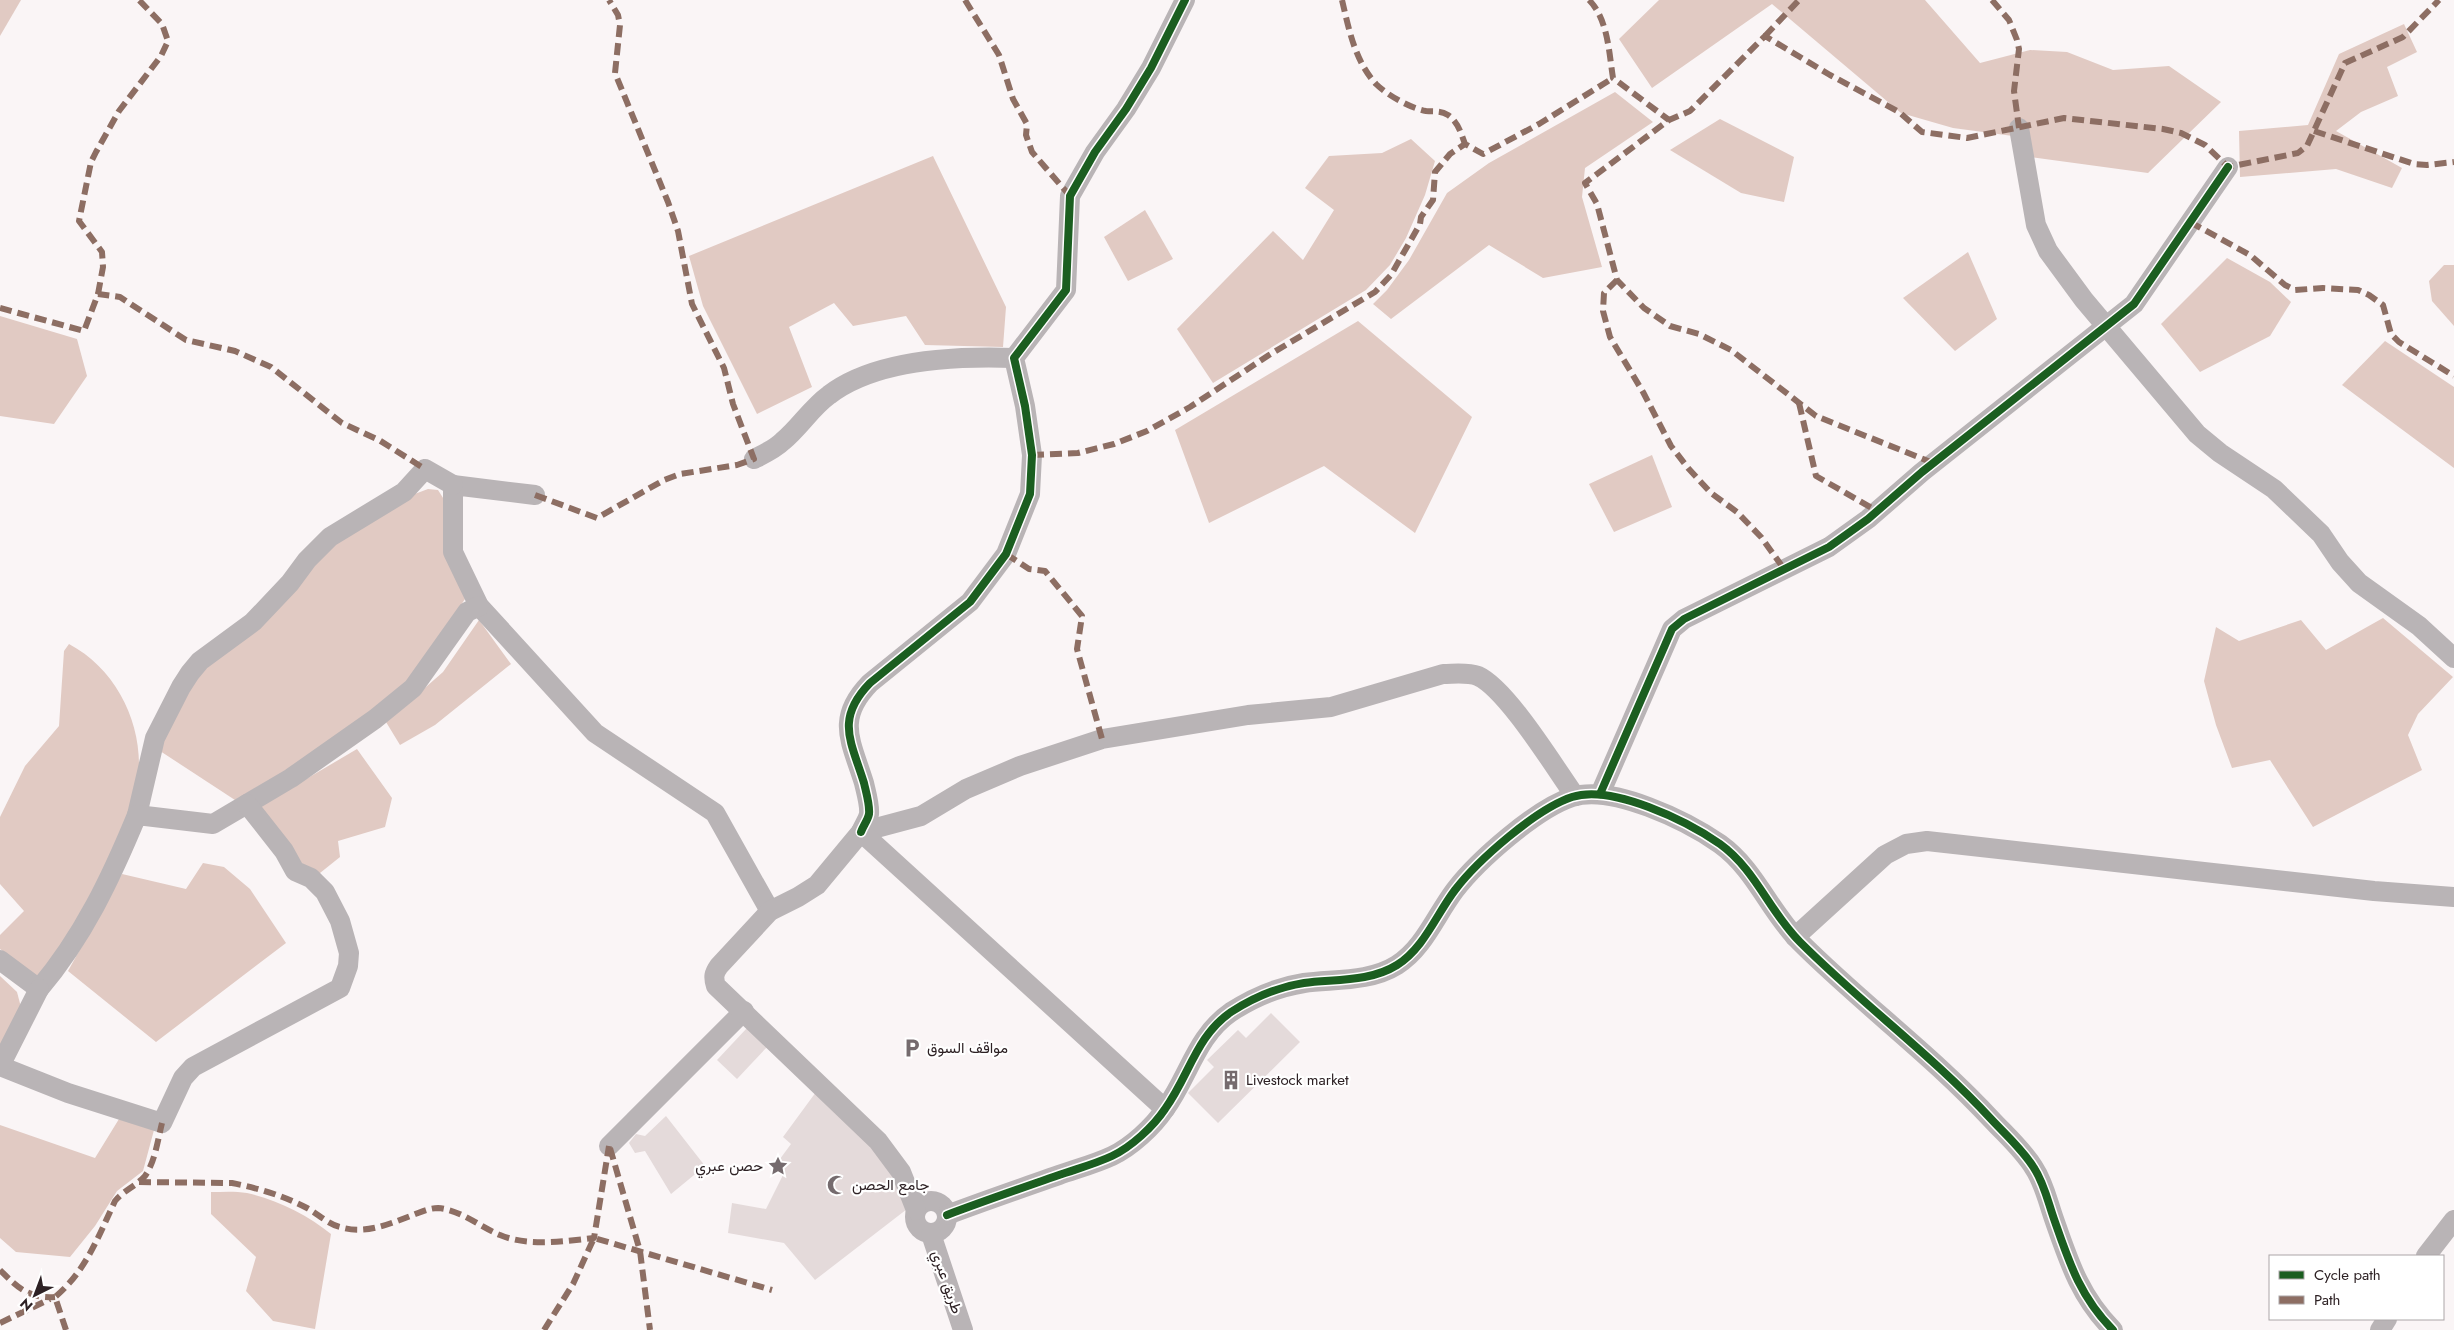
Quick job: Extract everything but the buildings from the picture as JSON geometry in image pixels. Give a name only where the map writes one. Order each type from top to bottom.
[{"type":"street","points":[[1014,358],[1066,290],[1070,196],[1095,152],[1126,109],[1150,68],[1185,0]]},
{"type":"street","points":[[2019,128],[2036,225],[2042,239],[2064,272],[2105,326],[2197,434],[2220,454],[2274,489],[2322,534],[2340,562],[2359,583],[2419,626],[2454,658]]},
{"type":"street","points":[[1600,794],[1672,629],[1684,619],[1829,546],[1868,519],[1922,472],[2134,304],[2228,167]]},
{"type":"street","points":[[754,459],[781,443],[809,412],[830,394],[864,376],[920,362],[978,357],[1014,358]]},
{"type":"street","points":[[1014,358],[1025,406],[1032,456],[1030,494],[1006,554],[970,602],[870,682],[856,696],[850,708],[849,728],[866,791],[869,813],[861,832],[816,885],[798,897],[770,911],[714,973],[716,986],[864,1125],[902,1172],[914,1180],[932,1208],[945,1226],[937,1233],[931,1234],[918,1229],[914,1216],[932,1208],[1112,1156],[1142,1134],[1165,1109],[1198,1047],[1228,1014],[1273,990],[1304,983],[1369,977],[1398,965],[1412,954],[1454,891],[1479,864],[1543,812],[1575,796],[1600,794],[1665,814],[1699,830],[1723,846],[1745,866],[1795,937],[1957,1082],[2034,1168],[2043,1186],[2079,1287],[2089,1304],[2113,1330]]},
{"type":"street","points":[[247,804],[284,851],[295,871],[311,878],[325,892],[340,921],[349,953],[348,966],[340,988],[193,1067],[183,1078],[162,1123],[68,1093],[0,1066],[39,989],[63,960],[100,900],[137,815],[155,738],[180,687],[200,661],[253,622],[290,584],[307,560],[330,537],[404,492],[425,469],[453,485],[535,495]]},
{"type":"street","points":[[453,485],[453,552],[479,606],[595,733],[715,813],[770,911]]},
{"type":"street","points":[[137,815],[213,824],[291,778],[336,748],[413,688],[467,612],[479,606]]},
{"type":"street","points":[[861,832],[921,816],[966,789],[1011,770],[1102,739],[1248,715],[1331,706],[1443,674],[1475,675],[1497,690],[1575,796]]},
{"type":"street","points":[[861,832],[1165,1109]]},
{"type":"street","points":[[1795,937],[1885,855],[1906,844],[1927,841],[2374,891],[2454,897]]},
{"type":"street","points":[[0,960],[39,989]]},
{"type":"street","points":[[610,1146],[744,1011]]},
{"type":"street","points":[[2427,1255],[2454,1220]]},
{"type":"street","name":"طريق عبري","points":[[931,1234],[963,1330]]},
{"type":"shaded area","points":[[0,0],[21,0],[0,36]]},
{"type":"shaded area","points":[[1659,0],[1925,0],[1980,63],[2030,50],[2067,52],[2113,70],[2169,66],[2221,102],[2148,173],[2016,155],[2013,136],[1953,128],[1901,113],[1772,4],[1652,88],[1619,39]]},
{"type":"shaded area","points":[[2404,24],[2417,52],[2387,67],[2398,96],[2361,112],[2336,131],[2402,168],[2392,188],[2336,169],[2240,177],[2239,131],[2308,125],[2339,54]]},
{"type":"shaded area","points":[[1615,92],[1653,122],[1585,168],[1582,197],[1602,267],[1543,278],[1489,245],[1391,319],[1373,304],[1387,290],[1409,260],[1447,193],[1489,163]]},
{"type":"shaded area","points":[[1720,119],[1794,157],[1784,202],[1741,193],[1670,150]]},
{"type":"shaded area","points":[[1411,139],[1435,161],[1425,195],[1406,238],[1390,265],[1366,290],[1213,383],[1177,329],[1273,231],[1303,260],[1334,210],[1305,188],[1329,156],[1382,153]]},
{"type":"shaded area","points":[[933,156],[1006,307],[1003,347],[925,345],[906,316],[853,326],[834,303],[789,327],[812,387],[757,414],[703,306],[689,256]]},
{"type":"shaded area","points":[[1145,210],[1173,259],[1128,281],[1104,237]]},
{"type":"shaded area","points":[[1968,252],[1997,319],[1955,351],[1903,298]]},
{"type":"shaded area","points":[[2227,258],[2270,282],[2291,302],[2270,336],[2200,372],[2161,324]]},
{"type":"shaded area","points":[[2444,265],[2454,265],[2454,326],[2432,301],[2429,281]]},
{"type":"shaded area","points":[[0,316],[77,339],[87,376],[54,424],[0,416]]},
{"type":"shaded area","points":[[1358,321],[1472,417],[1415,533],[1324,466],[1209,523],[1175,430]]},
{"type":"shaded area","points":[[2385,341],[2454,387],[2454,468],[2342,385]]},
{"type":"shaded area","points":[[1652,455],[1672,507],[1614,532],[1589,484]]},
{"type":"shaded area","points":[[428,489],[438,490],[445,501],[465,599],[411,679],[317,753],[235,800],[157,749],[199,674],[334,544],[412,495]]},
{"type":"shaded area","points":[[2383,618],[2453,677],[2418,714],[2408,735],[2422,770],[2313,827],[2270,760],[2232,768],[2216,725],[2204,681],[2216,627],[2239,641],[2301,620],[2326,650]]},
{"type":"shaded area","points":[[479,620],[511,664],[435,725],[400,745],[386,722],[443,672]]},
{"type":"shaded area","points":[[69,644],[103,670],[116,687],[126,705],[133,725],[138,746],[139,767],[135,801],[121,836],[76,927],[38,978],[0,949],[0,935],[24,911],[0,884],[0,817],[25,766],[59,726],[64,651]]},
{"type":"shaded area","points":[[357,749],[392,798],[385,827],[338,841],[340,857],[315,877],[301,865],[257,808]]},
{"type":"shaded area","points":[[203,863],[224,867],[250,889],[286,943],[156,1042],[68,971],[122,874],[186,889]]},
{"type":"shaded area","points":[[0,976],[17,992],[22,1011],[0,1061]]},
{"type":"shaded area","points":[[119,1119],[154,1130],[143,1171],[117,1191],[95,1226],[70,1257],[16,1252],[0,1238],[0,1125],[95,1158]]},
{"type":"shaded area","points":[[211,1192],[242,1192],[269,1199],[302,1214],[331,1234],[315,1329],[273,1321],[246,1291],[256,1257],[211,1214]]},
{"type":"marked path","points":[[98,294],[103,267],[102,252],[79,221],[91,162],[119,111],[161,56],[168,41],[162,24],[139,0]]},
{"type":"marked path","points":[[535,495],[597,518],[664,480],[680,474],[737,465],[754,459],[733,404],[724,368],[692,304],[678,231],[668,202],[615,73],[620,25],[618,15],[609,0]]},
{"type":"marked path","points":[[965,0],[999,55],[1013,99],[1027,124],[1026,135],[1032,152],[1070,196]]},
{"type":"marked path","points":[[1342,0],[1350,34],[1358,55],[1376,84],[1392,97],[1406,104],[1426,111],[1437,111],[1448,115],[1457,124],[1465,144],[1483,154],[1539,124],[1613,78]]},
{"type":"marked path","points":[[1589,0],[1604,26],[1613,78],[1669,120]]},
{"type":"marked path","points":[[1765,36],[1799,0]]},
{"type":"marked path","points":[[1992,0],[2009,20],[2019,49],[2014,91],[2019,128]]},
{"type":"marked path","points":[[1933,463],[1816,416],[1731,350],[1699,334],[1670,326],[1644,308],[1617,280],[1597,204],[1585,183],[1669,120],[1690,111],[1765,36],[1830,75],[1899,112],[1922,132],[1967,138],[2064,118],[2163,129],[2181,133],[2205,145],[2228,167],[2298,153],[2307,146],[2345,63],[2403,37],[2439,0]]},
{"type":"marked path","points":[[2314,131],[2414,164],[2427,165],[2454,162]]},
{"type":"marked path","points":[[1032,455],[1078,453],[1114,444],[1147,431],[1190,407],[1269,355],[1375,292],[1391,275],[1420,224],[1421,217],[1433,200],[1435,172],[1450,154],[1465,144]]},
{"type":"marked path","points":[[2190,222],[2250,255],[2285,285],[2295,290],[2323,288],[2358,290],[2369,295],[2383,305],[2391,334],[2399,342],[2454,376]]},
{"type":"marked path","points":[[1617,280],[1604,293],[1603,311],[1610,337],[1643,392],[1671,446],[1711,493],[1737,512],[1761,537],[1784,569]]},
{"type":"marked path","points":[[0,308],[84,331],[98,294],[120,297],[186,340],[235,351],[271,367],[342,423],[379,440],[425,469]]},
{"type":"marked path","points":[[1799,403],[1816,476],[1877,511]]},
{"type":"marked path","points":[[1006,554],[1029,569],[1045,571],[1082,616],[1077,649],[1102,739]]},
{"type":"marked path","points":[[66,1330],[55,1297],[66,1287],[83,1265],[115,1201],[145,1176],[154,1157],[162,1123]]},
{"type":"marked path","points":[[139,1182],[232,1183],[242,1185],[289,1200],[307,1208],[331,1224],[349,1229],[359,1230],[377,1227],[425,1210],[438,1208],[455,1212],[493,1232],[511,1239],[534,1242],[559,1242],[594,1238],[609,1146]]},
{"type":"marked path","points":[[610,1148],[640,1251],[650,1330]]},
{"type":"marked path","points":[[544,1330],[573,1284],[594,1238],[772,1290]]},
{"type":"marked path","points":[[0,1270],[24,1291],[38,1296],[55,1297]]},
{"type":"marked path","points":[[0,1323],[50,1299]]},
{"type":"cycle path","points":[[861,832],[869,814],[869,807],[849,731],[849,719],[852,708],[870,683],[970,602],[1006,554],[1030,494],[1032,455],[1025,406],[1014,358],[1066,290],[1070,196],[1095,152],[1126,109],[1151,68],[1185,0]]},
{"type":"cycle path","points":[[1600,794],[1672,629],[1684,619],[1829,547],[1868,519],[1922,472],[2134,304],[2228,167]]},
{"type":"cycle path","points":[[947,1215],[1106,1159],[1127,1147],[1141,1136],[1160,1116],[1209,1033],[1231,1012],[1257,997],[1285,987],[1304,983],[1364,977],[1397,965],[1415,950],[1455,890],[1478,864],[1542,812],[1572,797],[1588,794],[1628,800],[1649,807],[1689,825],[1733,854],[1753,878],[1779,917],[1800,942],[1945,1073],[2030,1161],[2046,1193],[2065,1250],[2077,1278],[2092,1305],[2113,1330]]},
{"type":"place","name":"مواقف السوق","points":[[912,1048]]},
{"type":"place","name":"Livestock market","points":[[1231,1080]]},
{"type":"place","name":"حصن عبري","points":[[778,1166]]},
{"type":"place","name":"جامع الحصن","points":[[837,1185]]}]
